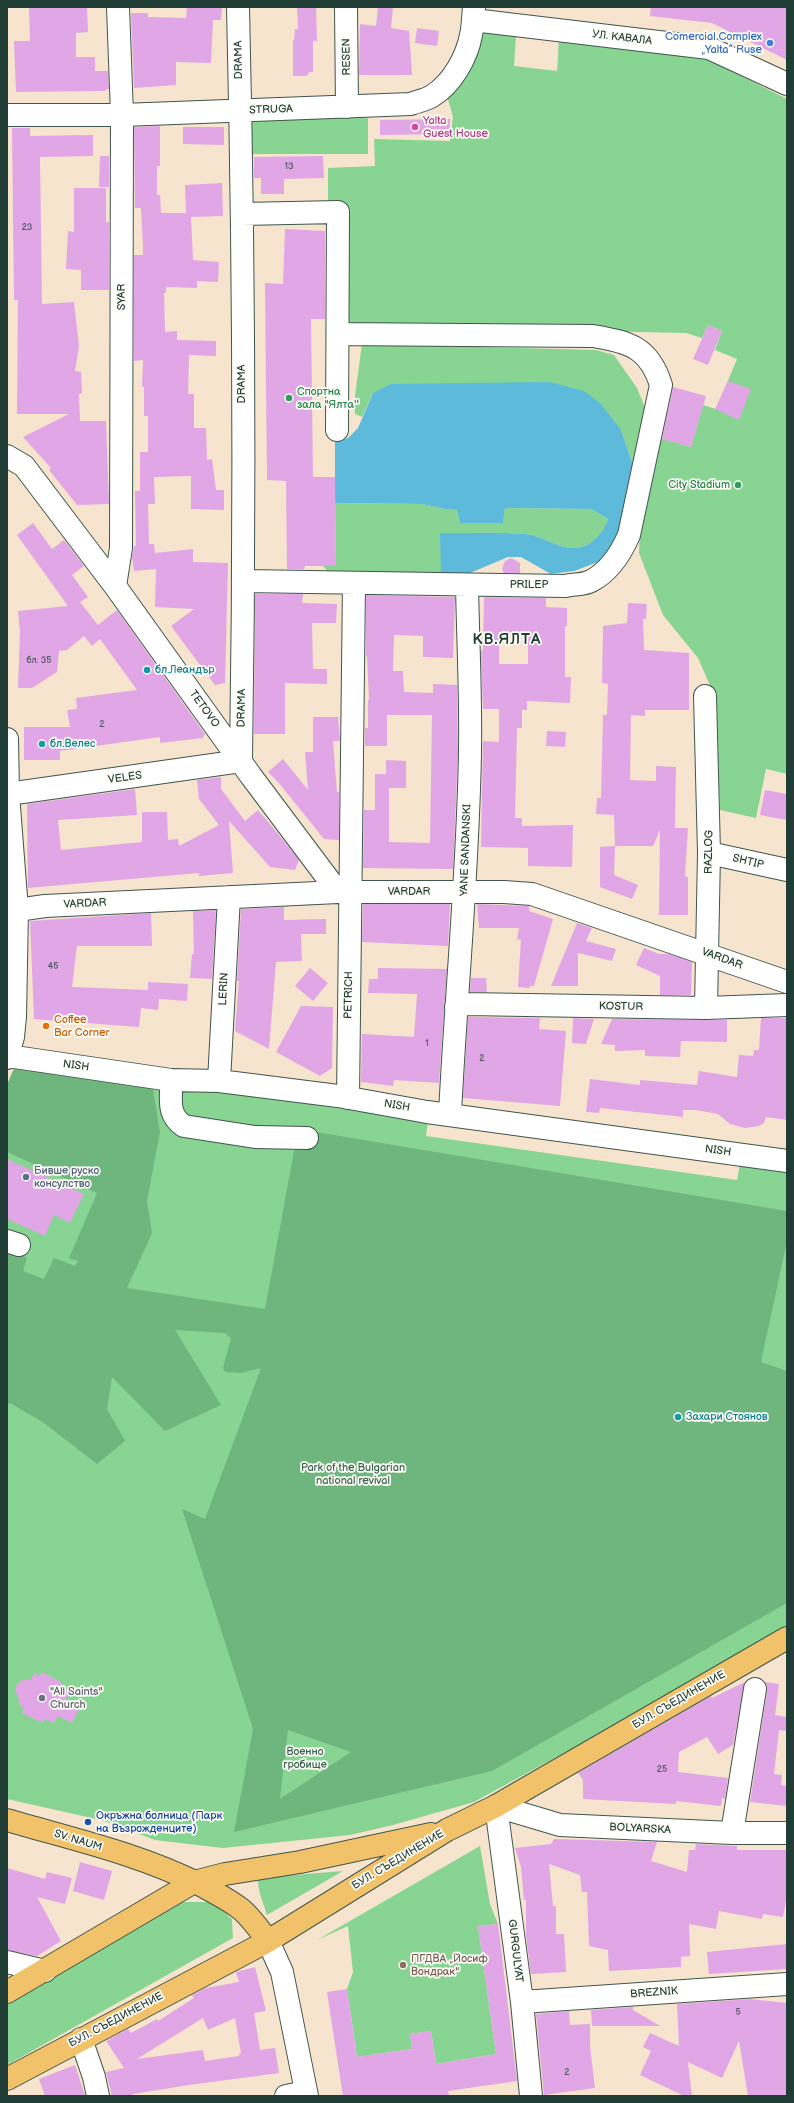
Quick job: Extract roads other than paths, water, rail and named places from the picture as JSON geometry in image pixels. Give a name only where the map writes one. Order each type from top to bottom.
[{"type":"main road","name":"БУЛ. СЪЕДИНЕНИЕ","points":[[7,2079],[268,1941],[447,1830],[496,1806],[787,1638]]},
{"type":"main road","name":"SV. NAUM","points":[[7,1820],[149,1863],[194,1882],[223,1897],[240,1909],[268,1941]]},
{"type":"main road","name":"БУЛ. СЪЕДИНЕНИЕ","points":[[7,1992],[194,1882],[224,1874],[300,1862],[447,1830]]},
{"type":"street","name":"SYAR","points":[[115,586],[121,548],[122,115],[118,7]]},
{"type":"street","name":"DRAMA","points":[[238,7],[242,214],[244,581],[241,761]]},
{"type":"street","name":"RESEN","points":[[346,7],[347,107]]},
{"type":"street","name":"STRUGA","points":[[7,115],[122,115],[411,104],[432,96],[447,82],[464,58],[471,36],[473,14]]},
{"type":"street","name":"УЛ. КАВАЛА","points":[[473,14],[709,48],[787,84]]},
{"type":"street","points":[[242,214],[338,212],[337,430]]},
{"type":"street","name":"PRILEP","points":[[244,581],[354,584],[566,586],[590,582],[606,571],[621,552],[629,535],[661,385],[656,370],[643,353],[632,345],[617,340],[592,336],[338,334]]},
{"type":"street","name":"TETOVO","points":[[7,456],[24,466],[115,586],[241,761],[344,892]]},
{"type":"street","name":"PETRICH","points":[[348,1098],[344,892],[354,584]]},
{"type":"street","name":"YANE SANDANSKI","points":[[450,1114],[465,891],[470,751],[467,585]]},
{"type":"street","name":"RAZLOG","points":[[704,696],[709,853],[706,1008]]},
{"type":"street","points":[[7,739],[8,794],[17,910],[15,1017],[13,1037],[7,1057]]},
{"type":"street","name":"VELES","points":[[8,794],[241,761]]},
{"type":"street","name":"SHTIP","points":[[709,853],[787,870]]},
{"type":"street","name":"VARDAR","points":[[17,910],[45,906],[344,892],[465,891],[532,894],[707,953],[787,982]]},
{"type":"street","name":"LERIN","points":[[220,1080],[229,897]]},
{"type":"street","name":"KOSTUR","points":[[456,1007],[467,1004],[706,1008],[787,1005]]},
{"type":"street","name":"NISH","points":[[7,1057],[171,1080],[220,1080],[450,1114],[787,1160]]},
{"type":"street","points":[[171,1080],[172,1114],[176,1121],[184,1126],[254,1137],[307,1138]]},
{"type":"street","points":[[732,1833],[755,1689]]},
{"type":"street","name":"BOLYARSKA","points":[[496,1806],[560,1824],[732,1833],[787,1833]]},
{"type":"street","name":"GURGULYAT","points":[[496,1806],[522,2002],[531,2096]]},
{"type":"street","points":[[268,1941],[282,1972],[300,2095]]},
{"type":"street","points":[[7,1962],[45,1971]]},
{"type":"street","name":"BREZNIK","points":[[522,2002],[787,1984]]},
{"type":"street","points":[[81,2039],[94,2077],[98,2096]]},
{"type":"water","points":[[550,382],[584,391],[601,404],[621,430],[635,471],[617,538],[607,553],[598,562],[574,571],[551,574],[521,557],[508,557],[470,573],[441,574],[440,533],[526,534],[563,547],[576,548],[592,542],[600,534],[608,519],[591,509],[505,508],[503,523],[460,523],[457,510],[422,504],[335,503],[335,442],[348,438],[358,428],[373,393],[391,384]]},
{"type":"place","name":"Comercial Complex „Yalta” Ruse","points":[[770,43]]},
{"type":"place","name":"Yalta Guest House","points":[[415,127]]},
{"type":"place","name":"Спортна зала \"Ялта''","points":[[289,398]]},
{"type":"place","name":"City Stadium","points":[[738,485]]},
{"type":"place","name":"бл.Леандър","points":[[147,670]]},
{"type":"place","name":"бл.Велес","points":[[42,744]]},
{"type":"place","name":"Coffee Bar Corner","points":[[46,1026]]},
{"type":"place","name":"Бивше руско консулство","points":[[26,1177]]},
{"type":"place","name":"Захари Стоянов","points":[[678,1417]]},
{"type":"place","name":"\"All Saints\" Church","points":[[42,1698]]},
{"type":"place","name":"Окръжна болница (Парк на Възрожденците)","points":[[88,1822]]},
{"type":"place","name":"ПГДВА „Йосиф Вондрак\"","points":[[403,1965]]},
{"type":"district","name":"КВ.ЯЛТА","points":[[507,640]]},
{"type":"park label","name":"Park of the Bulgarian national revival","points":[[353,1474]]},
{"type":"park label","name":"Военно гробище","points":[[305,1758]]}]
